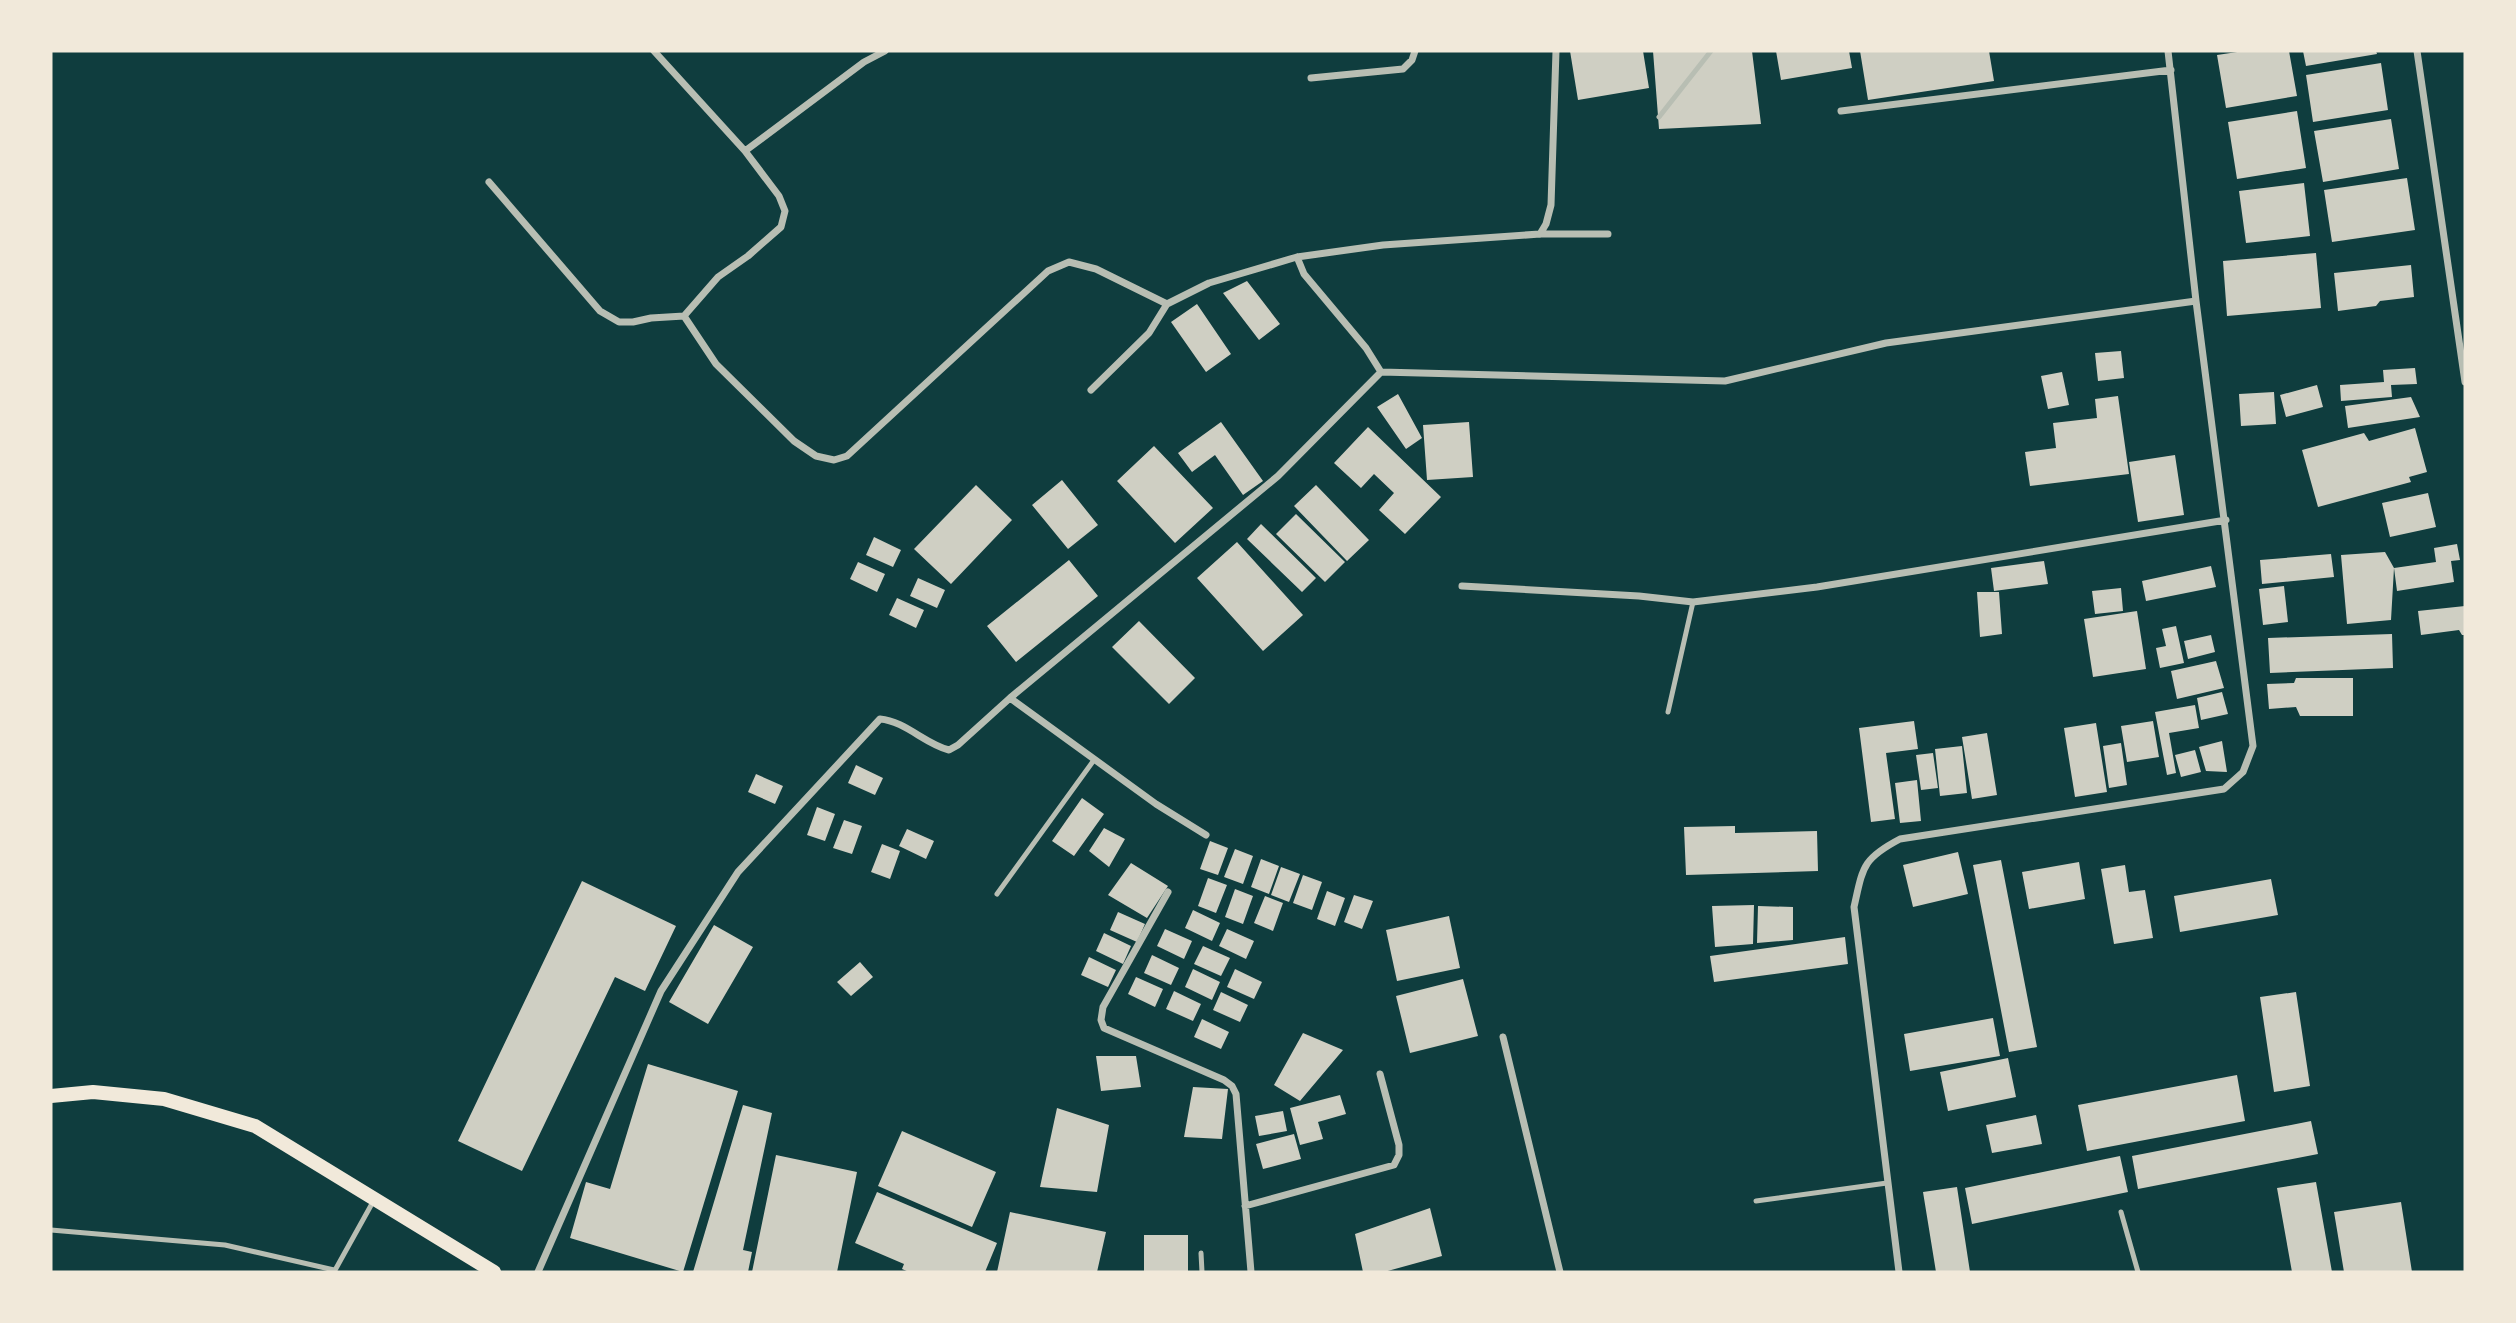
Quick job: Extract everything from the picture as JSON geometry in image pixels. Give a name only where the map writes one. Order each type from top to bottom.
[{"type":"main road","points":[[51,1096],[93,1092],[164,1099],[255,1126],[494,1272]]},
{"type":"street","points":[[489,182],[600,311],[619,322],[684,316],[718,277],[748,256],[781,227],[785,211],[779,196],[744,150],[654,51]]},
{"type":"street","points":[[744,150],[864,62],[885,51]]},
{"type":"street","points":[[1311,78],[1403,68],[1412,60],[1415,51]]},
{"type":"street","points":[[1540,234],[1551,205],[1556,51]]},
{"type":"street","points":[[1899,1272],[1854,907],[1862,868],[1878,851],[1900,839],[2224,789],[2243,772],[2253,746],[2196,301],[2168,51]]},
{"type":"street","points":[[2417,51],[2465,382]]},
{"type":"street","points":[[1841,111],[2171,70]]},
{"type":"street","points":[[1091,390],[1149,333],[1167,304],[1209,283],[1297,257],[1383,245],[1540,234],[1608,234]]},
{"type":"street","points":[[1297,257],[1304,274],[1366,348],[1381,372]]},
{"type":"street","points":[[684,316],[716,364],[794,441],[816,456],[834,460],[847,456],[1048,271],[1069,262],[1078,264],[1096,269],[1167,304]]},
{"type":"street","points":[[538,1272],[661,991],[738,872],[880,719],[890,720],[939,747],[949,750],[958,745],[1010,698],[1278,476],[1381,372],[1725,381],[1886,344],[2196,301]]},
{"type":"street","points":[[1462,586],[1639,596],[1693,602],[1817,587],[2226,520]]},
{"type":"street","points":[[1010,698],[1156,804],[1206,835]]},
{"type":"street","points":[[1168,892],[1103,1007],[1101,1020],[1104,1028],[1121,1037],[1224,1080],[1232,1086],[1236,1094],[1251,1272]]},
{"type":"street","points":[[1503,1037],[1560,1272]]},
{"type":"street","points":[[1245,1206],[1394,1165],[1399,1155],[1399,1145],[1380,1074]]},
{"type":"lane","points":[[1659,117],[1711,51]]},
{"type":"lane","points":[[1668,712],[1693,602]]},
{"type":"lane","points":[[997,894],[1094,760]]},
{"type":"lane","points":[[1756,1201],[1886,1183]]},
{"type":"lane","points":[[51,1230],[225,1245],[334,1271],[374,1200]]},
{"type":"lane","points":[[2121,1212],[2138,1272]]},
{"type":"lane","points":[[1201,1253],[1202,1272]]},
{"type":"building","points":[[1570,51],[1643,51],[1649,88],[1578,100]]},
{"type":"building","points":[[1653,51],[1752,51],[1761,124],[1659,129]]},
{"type":"building","points":[[1776,51],[1849,51],[1852,68],[1781,80]]},
{"type":"building","points":[[1860,51],[1989,51],[1994,81],[1868,100]]},
{"type":"building","points":[[2244,51],[2289,51],[2297,96],[2226,108],[2217,55]]},
{"type":"building","points":[[2303,51],[2376,51],[2377,54],[2306,66]]},
{"type":"building","points":[[2381,63],[2388,110],[2313,122],[2306,75]]},
{"type":"building","points":[[2297,111],[2306,168],[2237,179],[2228,122]]},
{"type":"building","points":[[2391,119],[2399,169],[2323,182],[2314,131]]},
{"type":"building","points":[[2407,178],[2415,230],[2332,242],[2324,190]]},
{"type":"building","points":[[2304,183],[2310,236],[2246,243],[2239,191]]},
{"type":"building","points":[[2316,253],[2321,308],[2227,316],[2223,261]]},
{"type":"building","points":[[2411,265],[2414,297],[2380,301],[2376,306],[2338,311],[2334,273]]},
{"type":"building","points":[[1247,281],[1280,324],[1259,340],[1223,293]]},
{"type":"building","points":[[1197,304],[1231,354],[1206,372],[1171,322]]},
{"type":"building","points":[[2121,351],[2124,378],[2098,381],[2095,353]]},
{"type":"building","points":[[2415,368],[2417,384],[2391,385],[2392,397],[2341,401],[2340,385],[2384,382],[2383,370]]},
{"type":"building","points":[[2062,372],[2069,405],[2048,409],[2041,376]]},
{"type":"building","points":[[2317,385],[2323,407],[2286,417],[2280,395]]},
{"type":"building","points":[[2274,392],[2276,424],[2241,426],[2239,394]]},
{"type":"building","points":[[1398,394],[1422,438],[1406,449],[1377,407]]},
{"type":"building","points":[[2118,396],[2129,474],[2030,486],[2025,452],[2056,448],[2053,423],[2097,418],[2095,399]]},
{"type":"building","points":[[2411,397],[2420,417],[2348,428],[2345,406]]},
{"type":"building","points":[[1221,422],[1263,481],[1243,495],[1215,455],[1192,472],[1178,453]]},
{"type":"building","points":[[1469,422],[1473,477],[1427,480],[1423,425]]},
{"type":"building","points":[[1368,427],[1441,497],[1405,534],[1379,510],[1394,493],[1374,474],[1361,488],[1334,463]]},
{"type":"building","points":[[2415,428],[2427,472],[2409,477],[2411,482],[2318,507],[2302,450],[2364,433],[2369,441]]},
{"type":"building","points":[[1154,446],[1213,508],[1175,543],[1117,481]]},
{"type":"building","points":[[2175,455],[2184,515],[2138,522],[2129,462]]},
{"type":"building","points":[[1062,480],[1098,525],[1068,549],[1032,505]]},
{"type":"building","points":[[976,485],[1012,520],[951,584],[914,549]]},
{"type":"building","points":[[1316,485],[1369,540],[1347,561],[1294,506]]},
{"type":"building","points":[[2428,493],[2436,527],[2390,537],[2382,503]]},
{"type":"building","points":[[1296,514],[1345,562],[1325,582],[1276,534]]},
{"type":"building","points":[[1261,524],[1316,578],[1302,592],[1247,539]]},
{"type":"building","points":[[874,537],[901,550],[893,567],[866,555]]},
{"type":"building","points":[[1237,542],[1303,615],[1263,651],[1197,578]]},
{"type":"building","points":[[2457,544],[2460,560],[2451,561],[2454,582],[2397,591],[2394,568],[2436,562],[2434,548]]},
{"type":"building","points":[[2385,552],[2394,568],[2391,620],[2347,624],[2341,555]]},
{"type":"building","points":[[2331,554],[2334,577],[2262,584],[2260,560]]},
{"type":"building","points":[[1069,560],[1098,596],[1016,662],[987,626]]},
{"type":"building","points":[[2044,561],[2048,584],[1994,591],[1991,568]]},
{"type":"building","points":[[858,562],[885,574],[877,592],[850,579]]},
{"type":"building","points":[[2211,566],[2216,587],[2146,601],[2142,581]]},
{"type":"building","points":[[918,578],[945,590],[937,608],[910,596]]},
{"type":"building","points":[[2284,586],[2288,622],[2263,625],[2259,589]]},
{"type":"building","points":[[2121,588],[2123,611],[2095,614],[2092,591]]},
{"type":"building","points":[[1977,592],[1999,592],[2002,634],[1980,637]]},
{"type":"building","points":[[897,598],[924,610],[916,628],[889,615]]},
{"type":"building","points":[[2465,606],[2465,635],[2459,630],[2421,635],[2418,611]]},
{"type":"building","points":[[2137,611],[2146,669],[2093,677],[2084,619]]},
{"type":"building","points":[[1139,621],[1195,678],[1169,704],[1112,647]]},
{"type":"building","points":[[2176,626],[2184,663],[2160,668],[2156,648],[2166,646],[2162,629]]},
{"type":"building","points":[[2392,634],[2393,668],[2270,673],[2268,638]]},
{"type":"building","points":[[2211,635],[2215,652],[2188,659],[2184,641]]},
{"type":"building","points":[[2216,661],[2224,688],[2177,699],[2171,671]]},
{"type":"building","points":[[2296,678],[2353,678],[2353,716],[2300,716],[2296,707],[2269,709],[2267,684],[2294,683]]},
{"type":"building","points":[[2222,692],[2228,714],[2201,720],[2197,698]]},
{"type":"building","points":[[2195,705],[2199,728],[2169,733],[2176,773],[2167,775],[2155,712]]},
{"type":"building","points":[[1914,721],[1918,749],[1886,753],[1895,819],[1871,822],[1859,728]]},
{"type":"building","points":[[2153,721],[2159,757],[2127,762],[2121,726]]},
{"type":"building","points":[[2096,723],[2107,792],[2075,797],[2064,728]]},
{"type":"building","points":[[1987,733],[1997,795],[1972,799],[1962,737]]},
{"type":"building","points":[[2222,741],[2227,772],[2206,771],[2199,747]]},
{"type":"building","points":[[2121,743],[2127,785],[2109,788],[2103,746]]},
{"type":"building","points":[[1962,746],[1967,793],[1940,796],[1935,749]]},
{"type":"building","points":[[2195,750],[2201,772],[2181,777],[2175,755]]},
{"type":"building","points":[[1933,753],[1938,788],[1921,790],[1916,755]]},
{"type":"building","points":[[856,765],[883,778],[875,795],[848,783]]},
{"type":"building","points":[[756,774],[783,786],[775,804],[748,792]]},
{"type":"building","points":[[1917,780],[1921,821],[1900,823],[1895,783]]},
{"type":"building","points":[[1082,798],[1104,814],[1074,856],[1052,841]]},
{"type":"building","points":[[817,807],[835,814],[825,841],[807,835]]},
{"type":"building","points":[[844,820],[862,826],[852,854],[833,848]]},
{"type":"building","points":[[1735,826],[1735,833],[1817,831],[1818,871],[1686,875],[1684,827]]},
{"type":"building","points":[[1104,828],[1125,839],[1109,867],[1089,851]]},
{"type":"building","points":[[907,829],[934,841],[926,859],[899,846]]},
{"type":"building","points":[[1210,841],[1228,848],[1218,875],[1200,869]]},
{"type":"building","points":[[882,844],[900,851],[890,879],[871,872]]},
{"type":"building","points":[[1235,849],[1253,856],[1243,884],[1224,877]]},
{"type":"building","points":[[1958,852],[1968,894],[1913,907],[1903,865]]},
{"type":"building","points":[[1261,859],[1279,866],[1269,894],[1251,887]]},
{"type":"building","points":[[2001,860],[2037,1047],[2009,1052],[1973,865]]},
{"type":"building","points":[[2079,862],[2085,899],[2029,909],[2022,872]]},
{"type":"building","points":[[1131,863],[1168,886],[1147,918],[1108,895]]},
{"type":"building","points":[[2125,865],[2129,892],[2145,890],[2153,938],[2114,944],[2101,869]]},
{"type":"building","points":[[1281,867],[1300,874],[1289,902],[1271,895]]},
{"type":"building","points":[[1303,875],[1322,882],[1312,910],[1293,903]]},
{"type":"building","points":[[1208,878],[1227,885],[1216,913],[1198,906]]},
{"type":"building","points":[[2271,879],[2278,915],[2180,932],[2174,896]]},
{"type":"building","points":[[582,881],[676,926],[645,991],[615,977],[522,1171],[458,1141]]},
{"type":"building","points":[[1235,889],[1253,896],[1243,924],[1225,917]]},
{"type":"building","points":[[1327,891],[1345,898],[1335,926],[1317,919]]},
{"type":"building","points":[[1354,895],[1373,901],[1362,929],[1344,922]]},
{"type":"building","points":[[1265,896],[1283,903],[1273,931],[1254,923]]},
{"type":"building","points":[[1754,905],[1753,944],[1715,947],[1712,906]]},
{"type":"building","points":[[1758,906],[1793,907],[1793,940],[1757,943]]},
{"type":"building","points":[[1193,910],[1220,923],[1212,941],[1185,928]]},
{"type":"building","points":[[1118,912],[1145,924],[1137,942],[1110,930]]},
{"type":"building","points":[[1449,916],[1460,968],[1397,981],[1386,930]]},
{"type":"building","points":[[714,925],[753,947],[708,1024],[669,1002]]},
{"type":"building","points":[[1165,929],[1192,941],[1184,959],[1157,946]]},
{"type":"building","points":[[1227,929],[1254,941],[1246,959],[1219,946]]},
{"type":"building","points":[[1104,933],[1131,946],[1123,964],[1096,951]]},
{"type":"building","points":[[1845,937],[1848,964],[1714,982],[1710,956]]},
{"type":"building","points":[[1203,946],[1230,958],[1221,976],[1194,964]]},
{"type":"building","points":[[1152,955],[1179,968],[1171,985],[1144,973]]},
{"type":"building","points":[[1089,957],[1116,970],[1108,987],[1081,975]]},
{"type":"building","points":[[860,962],[873,977],[851,996],[837,982]]},
{"type":"building","points":[[1193,969],[1220,982],[1212,1000],[1185,987]]},
{"type":"building","points":[[1235,969],[1262,982],[1254,999],[1227,987]]},
{"type":"building","points":[[1136,977],[1163,989],[1155,1007],[1128,994]]},
{"type":"building","points":[[1463,979],[1478,1036],[1410,1053],[1396,996]]},
{"type":"building","points":[[1174,991],[1201,1004],[1193,1021],[1166,1009]]},
{"type":"building","points":[[1221,992],[1248,1005],[1240,1022],[1213,1010]]},
{"type":"building","points":[[2296,992],[2310,1086],[2274,1092],[2260,997]]},
{"type":"building","points":[[1993,1018],[2000,1056],[1910,1071],[1904,1034]]},
{"type":"building","points":[[1202,1019],[1229,1032],[1221,1049],[1194,1037]]},
{"type":"building","points":[[1303,1033],[1343,1050],[1300,1101],[1274,1085]]},
{"type":"building","points":[[1096,1056],[1136,1056],[1141,1087],[1101,1091]]},
{"type":"building","points":[[2008,1058],[2016,1097],[1948,1111],[1940,1072]]},
{"type":"building","points":[[648,1064],[738,1091],[683,1272],[570,1238],[586,1182],[610,1189]]},
{"type":"building","points":[[2237,1075],[2245,1121],[2087,1151],[2078,1105]]},
{"type":"building","points":[[1193,1087],[1228,1089],[1222,1139],[1184,1137]]},
{"type":"building","points":[[1340,1095],[1346,1114],[1318,1122],[1323,1139],[1300,1145],[1290,1108]]},
{"type":"building","points":[[743,1105],[772,1113],[743,1250],[752,1252],[748,1272],[693,1272]]},
{"type":"building","points":[[1057,1108],[1109,1125],[1097,1192],[1040,1187]]},
{"type":"building","points":[[1283,1111],[1287,1131],[1259,1136],[1255,1116]]},
{"type":"building","points":[[2036,1115],[2042,1144],[1992,1153],[1986,1125]]},
{"type":"building","points":[[2311,1121],[2318,1154],[2138,1189],[2132,1156]]},
{"type":"building","points":[[902,1131],[996,1172],[972,1227],[878,1186]]},
{"type":"building","points":[[1294,1134],[1301,1159],[1263,1169],[1256,1144]]},
{"type":"building","points":[[776,1155],[857,1172],[837,1272],[752,1272]]},
{"type":"building","points":[[2120,1156],[2128,1192],[1972,1224],[1965,1188]]},
{"type":"building","points":[[2316,1182],[2332,1272],[2292,1272],[2277,1188]]},
{"type":"building","points":[[1957,1187],[1970,1272],[1936,1272],[1923,1192]]},
{"type":"building","points":[[877,1192],[997,1243],[985,1272],[909,1272],[902,1269],[904,1264],[855,1243]]},
{"type":"building","points":[[2401,1202],[2412,1272],[2344,1272],[2334,1212]]},
{"type":"building","points":[[1430,1208],[1442,1256],[1384,1272],[1363,1272],[1355,1234]]},
{"type":"building","points":[[1010,1212],[1106,1232],[1097,1272],[997,1272]]},
{"type":"building","points":[[1144,1235],[1188,1235],[1188,1272],[1144,1272]]}]
